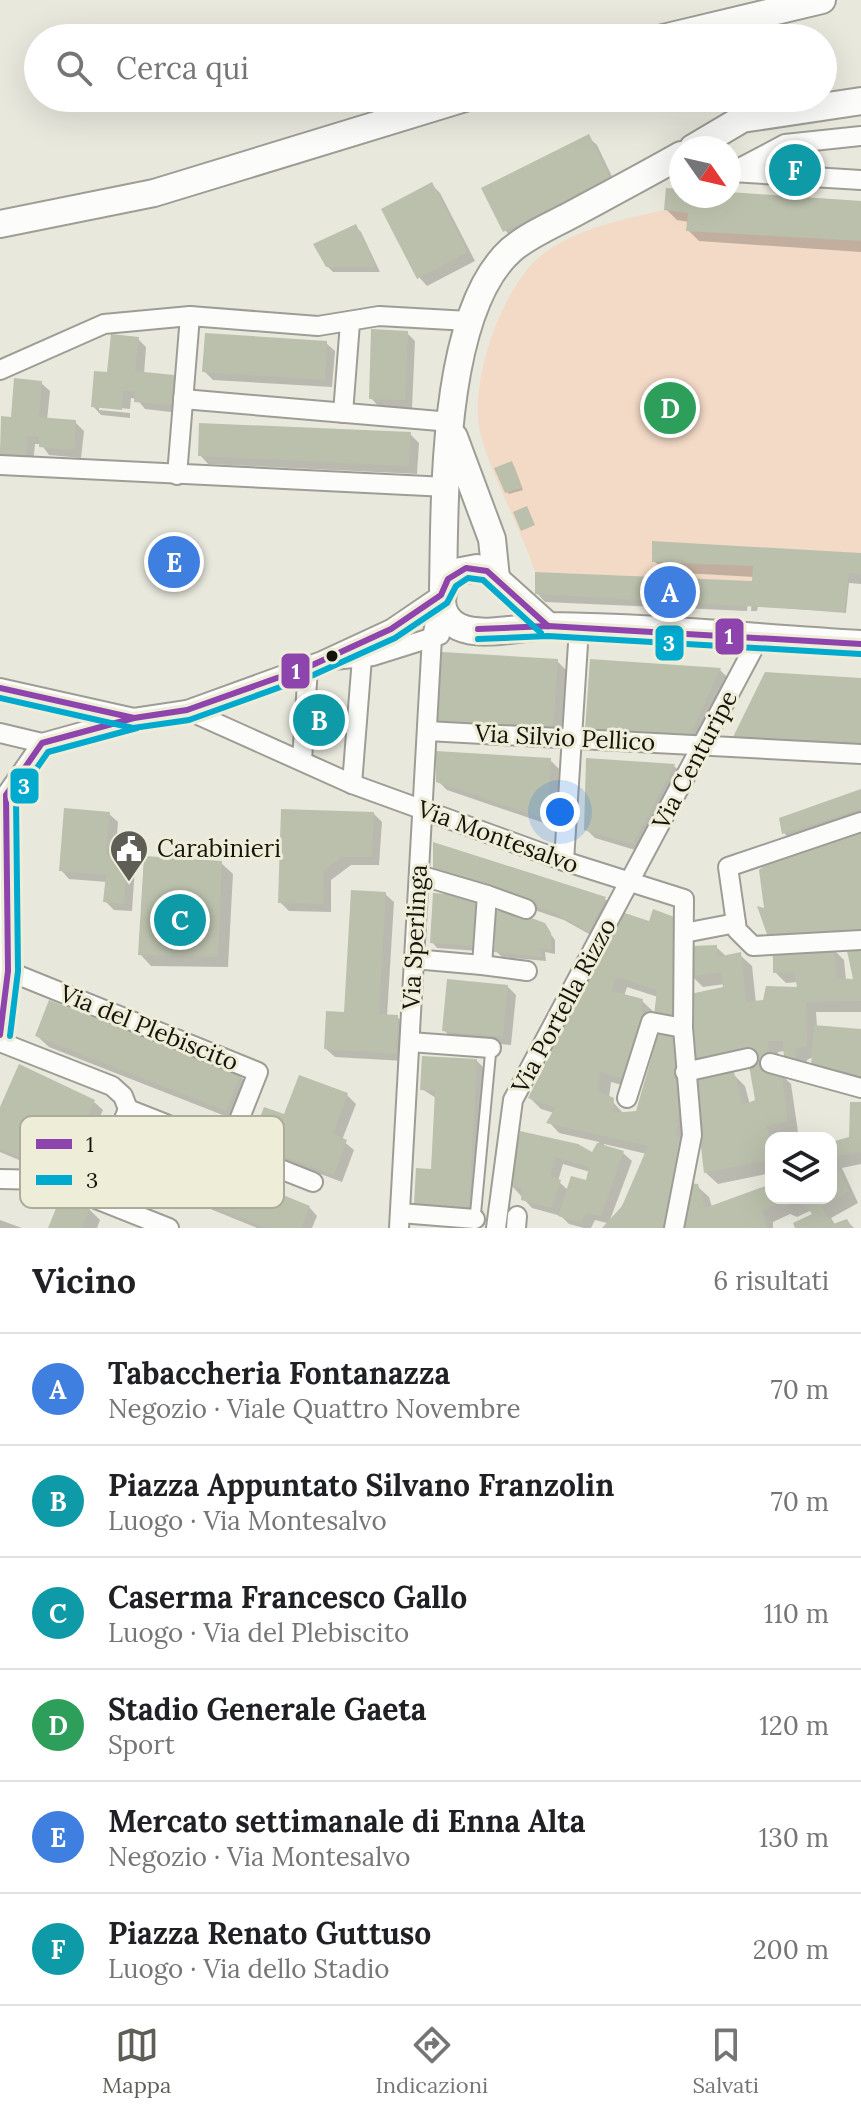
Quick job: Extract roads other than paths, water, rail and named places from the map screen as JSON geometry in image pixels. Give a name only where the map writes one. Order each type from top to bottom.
[{"type":"street","points":[[722,24],[822,0]]},
{"type":"street","points":[[837,105],[861,101]]},
{"type":"street","points":[[0,224],[154,193],[419,112]]},
{"type":"street","points":[[713,136],[742,119],[788,112]]},
{"type":"street","points":[[741,166],[785,144],[861,136]]},
{"type":"street","points":[[669,166],[510,251],[486,286],[469,321],[457,368],[442,594],[447,617],[472,629],[548,626],[861,644]]},
{"type":"street","points":[[741,173],[861,180]]},
{"type":"street","points":[[0,370],[104,324],[190,316],[318,326],[379,316],[469,321]]},
{"type":"street","points":[[177,475],[190,316]]},
{"type":"street","points":[[343,413],[350,323]]},
{"type":"street","points":[[183,399],[451,426]]},
{"type":"street","points":[[315,664],[362,658],[432,637],[490,625],[503,608],[492,539],[451,426]]},
{"type":"street","points":[[0,465],[447,487]]},
{"type":"street","points":[[0,733],[42,743],[134,718],[187,710],[315,664],[391,629],[442,594],[448,579],[466,568],[477,568],[498,582],[548,626]]},
{"type":"street","name":"Via Sperlinga","points":[[400,1221],[432,637],[442,594]]},
{"type":"street","points":[[564,861],[579,628]]},
{"type":"street","name":"Via Centuripe","points":[[631,882],[759,638]]},
{"type":"street","points":[[352,784],[362,658]]},
{"type":"street","points":[[302,761],[315,664]]},
{"type":"street","points":[[0,688],[134,718]]},
{"type":"street","name":"Via Montesalvo","points":[[187,710],[352,784],[564,861],[684,899],[683,1028],[692,1135],[674,1228]]},
{"type":"street","name":"Via Silvio Pellico","points":[[427,731],[861,754]]},
{"type":"street","points":[[0,1035],[8,971],[6,795],[42,743]]},
{"type":"street","points":[[861,822],[728,867],[737,930],[753,946],[861,940]]},
{"type":"street","points":[[419,875],[526,909]]},
{"type":"street","name":"Via Portella Rizzo","points":[[496,1228],[513,1100],[631,882]]},
{"type":"street","points":[[482,965],[487,895]]},
{"type":"street","points":[[684,933],[736,923]]},
{"type":"street","points":[[414,959],[527,971]]},
{"type":"street","name":"Via del Plebiscito","points":[[8,971],[258,1072],[241,1116]]},
{"type":"street","points":[[627,1098],[651,1022],[683,1028]]},
{"type":"street","points":[[0,1042],[112,1086],[123,1096],[128,1109],[125,1116]]},
{"type":"street","points":[[410,1042],[491,1048]]},
{"type":"street","points":[[685,1072],[748,1058]]},
{"type":"street","points":[[770,1063],[861,1088]]},
{"type":"street","points":[[128,1109],[146,1116]]},
{"type":"street","points":[[284,1170],[313,1182]]},
{"type":"street","points":[[0,1179],[20,1179]]},
{"type":"street","points":[[118,1208],[169,1228]]},
{"type":"street","points":[[400,1221],[475,1219]]},
{"type":"lane","points":[[475,1219],[491,1048]]},
{"type":"place","name":"Piazza Renato Guttuso","points":[[795,170]]},
{"type":"place","name":"Stadio Generale Gaeta","points":[[670,408]]},
{"type":"place","name":"Mercato settimanale di Enna Alta","points":[[174,562]]},
{"type":"place","name":"Tabaccheria Fontanazza","points":[[670,592]]},
{"type":"place","name":"Piazza Appuntato Silvano Franzolin","points":[[319,720]]},
{"type":"place","name":"Carabinieri","points":[[129,883]]},
{"type":"place","name":"Caserma Francesco Gallo","points":[[180,920]]}]
